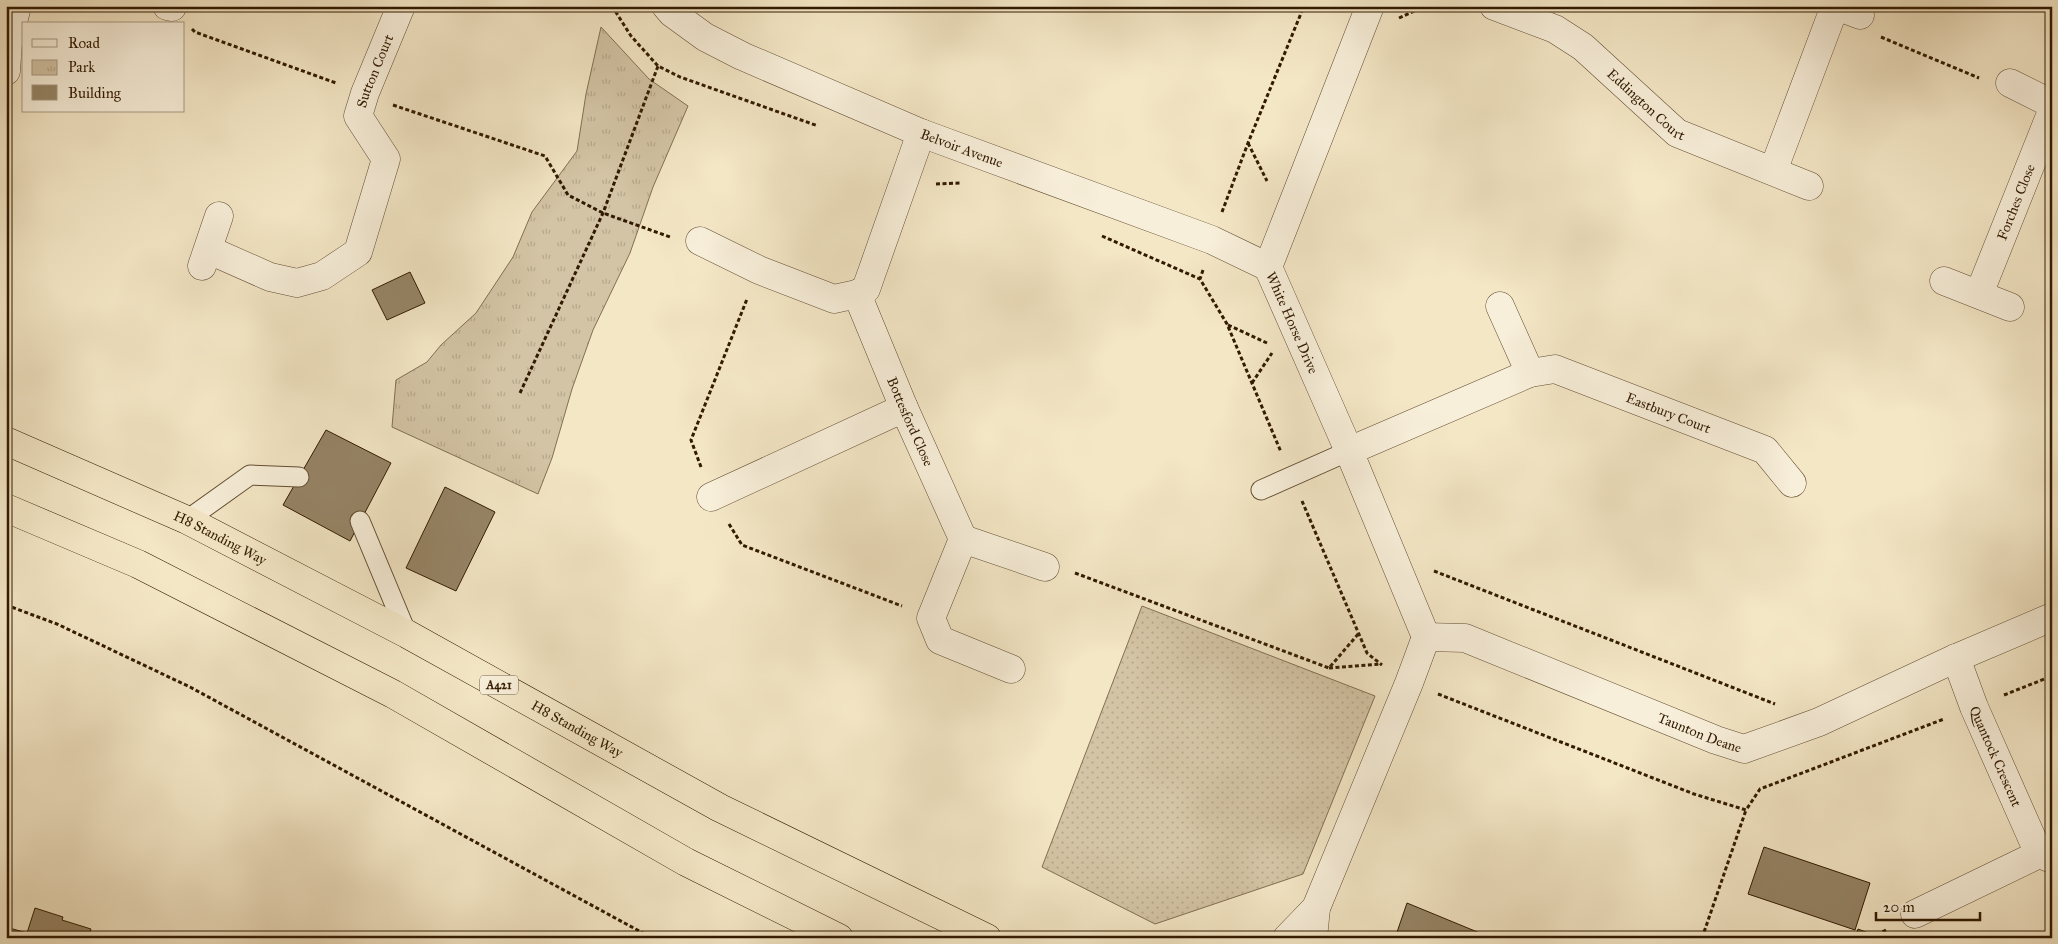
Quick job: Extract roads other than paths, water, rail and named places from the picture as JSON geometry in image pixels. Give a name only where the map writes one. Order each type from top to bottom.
[{"type":"highway","name":"H8 Standing Way","points":[[6,441],[187,520],[407,634],[720,808],[987,938]]},
{"type":"highway","points":[[6,508],[138,564],[393,694],[686,862],[839,938]]},
{"type":"street","points":[[6,71],[8,43],[17,6]]},
{"type":"street","points":[[167,6],[172,7]]},
{"type":"street","name":"Sutton Court","points":[[220,216],[205,258],[270,277],[297,283],[322,276],[358,252],[386,160],[358,116],[364,93],[401,6]]},
{"type":"street","name":"Belvoir Avenue","points":[[666,6],[672,13],[705,37],[742,56],[921,133],[1212,240],[1268,267]]},
{"type":"street","name":"White Horse Drive","points":[[1370,6],[1268,267],[1349,451],[1426,637]]},
{"type":"street","name":"Eddington Court","points":[[1494,6],[1555,29],[1583,47],[1677,133],[1809,186]]},
{"type":"street","points":[[1773,170],[1843,9]]},
{"type":"street","points":[[2010,83],[2052,104]]},
{"type":"street","name":"Forches Close","points":[[1979,294],[2052,111]]},
{"type":"street","points":[[700,240],[759,270],[834,299],[857,294],[866,289],[921,133]]},
{"type":"street","points":[[1944,281],[2010,307]]},
{"type":"street","name":"Bottesford Close","points":[[857,294],[904,408],[963,539]]},
{"type":"street","points":[[1500,306],[1530,373]]},
{"type":"street","name":"Eastbury Court","points":[[1349,451],[1530,373],[1555,369],[1765,450],[1792,483]]},
{"type":"street","points":[[711,497],[904,408]]},
{"type":"street","points":[[1011,669],[940,640],[931,618],[963,539],[1045,567]]},
{"type":"street","name":"Taunton Deane","points":[[1426,637],[1465,638],[1716,740],[1744,749],[1819,722],[1956,658],[2052,616]]},
{"type":"street","points":[[1313,938],[1316,908],[1409,684],[1426,637]]},
{"type":"street","name":"Quantock Crescent","points":[[1915,914],[2046,856],[1974,707],[1956,658]]},
{"type":"street","points":[[1287,938],[1316,908]]},
{"type":"lane","points":[[1261,490],[1349,451]]},
{"type":"lane","points":[[187,520],[250,475],[299,477]]},
{"type":"lane","points":[[360,521],[407,634]]}]
